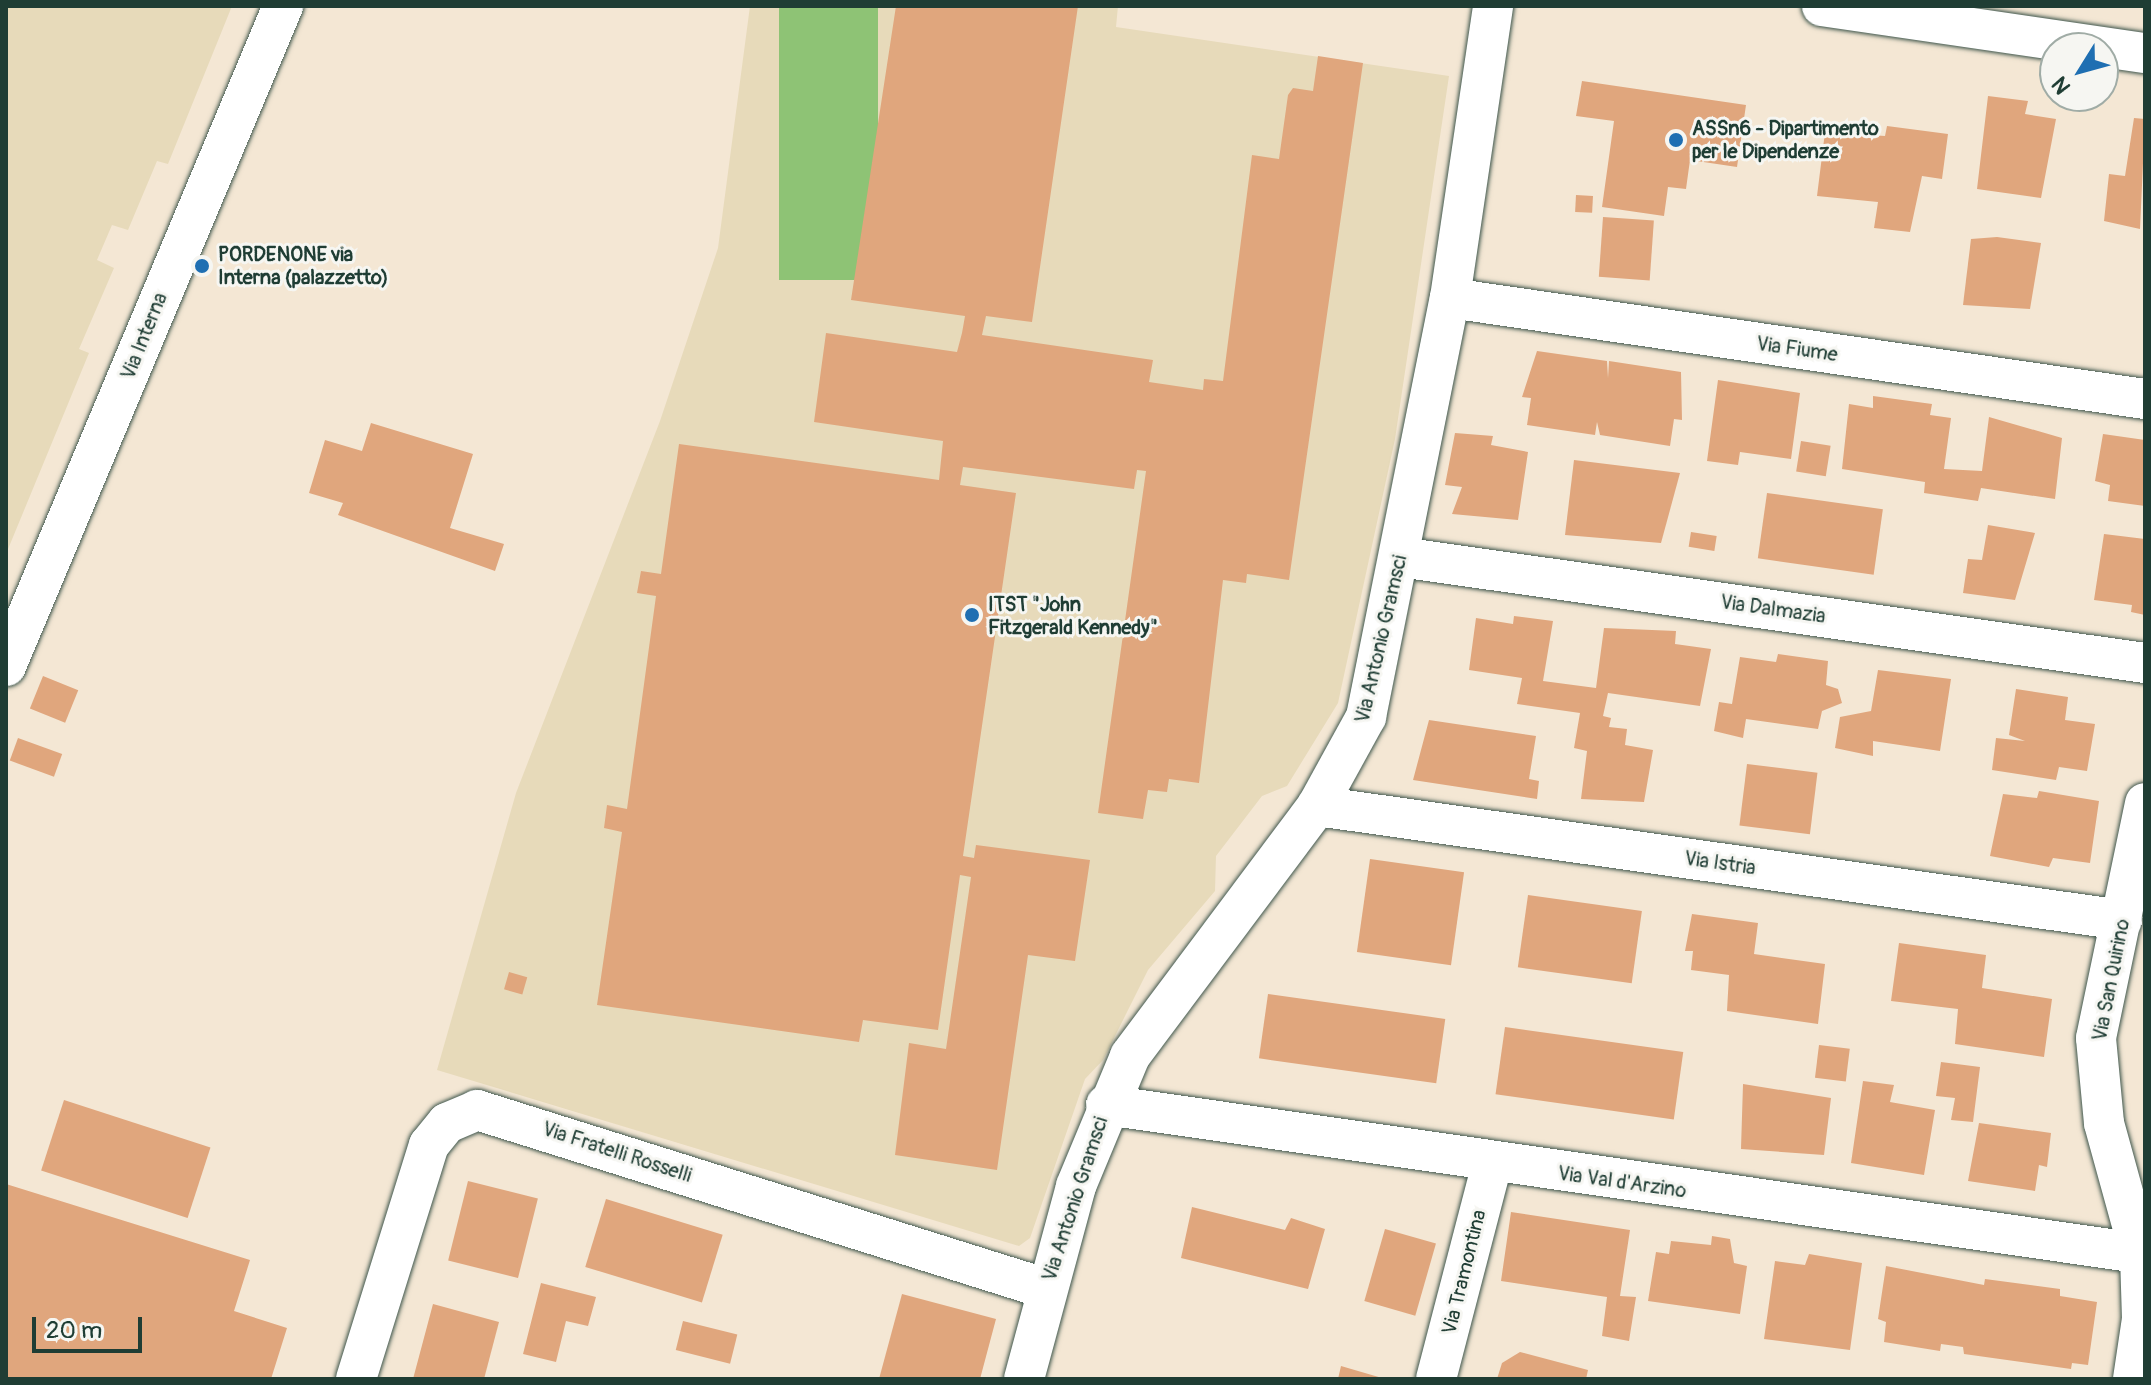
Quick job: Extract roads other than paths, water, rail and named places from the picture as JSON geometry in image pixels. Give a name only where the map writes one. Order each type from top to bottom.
[{"type":"street","name":"Via Interna","points":[[6,666],[283,6]]},
{"type":"street","name":"Via Antonio Gramsci","points":[[1024,1379],[1047,1289],[1106,1105],[1172,992],[1317,806],[1366,717],[1450,298],[1493,6]]},
{"type":"street","points":[[1822,6],[2050,22],[2145,53]]},
{"type":"street","name":"Via Fiume","points":[[1450,298],[2145,399]]},
{"type":"street","name":"Via Dalmazia","points":[[1400,557],[2145,663]]},
{"type":"street","name":"Via San Quirino","points":[[2133,1379],[2142,1319],[2142,1254],[2099,1088],[2096,1038],[2122,920],[2139,864],[2145,803]]},
{"type":"street","name":"Via Istria","points":[[1317,806],[2122,920]]},
{"type":"street","name":"Via Val d'Arzino","points":[[1106,1105],[1492,1164],[2142,1254]]},
{"type":"street","name":"Via Fratelli Rosselli","points":[[356,1379],[429,1145],[447,1123],[477,1110],[1047,1289]]},
{"type":"street","name":"Via Tramontina","points":[[1436,1379],[1492,1164]]},
{"type":"place","name":"ASSn6 - Dipartimento per le Dipendenze","points":[[1676,140]]},
{"type":"place","name":"PORDENONE via Interna (palazzetto)","points":[[202,266]]},
{"type":"place","name":"ITST \"John Fitzgerald Kennedy\"","points":[[972,615]]}]
